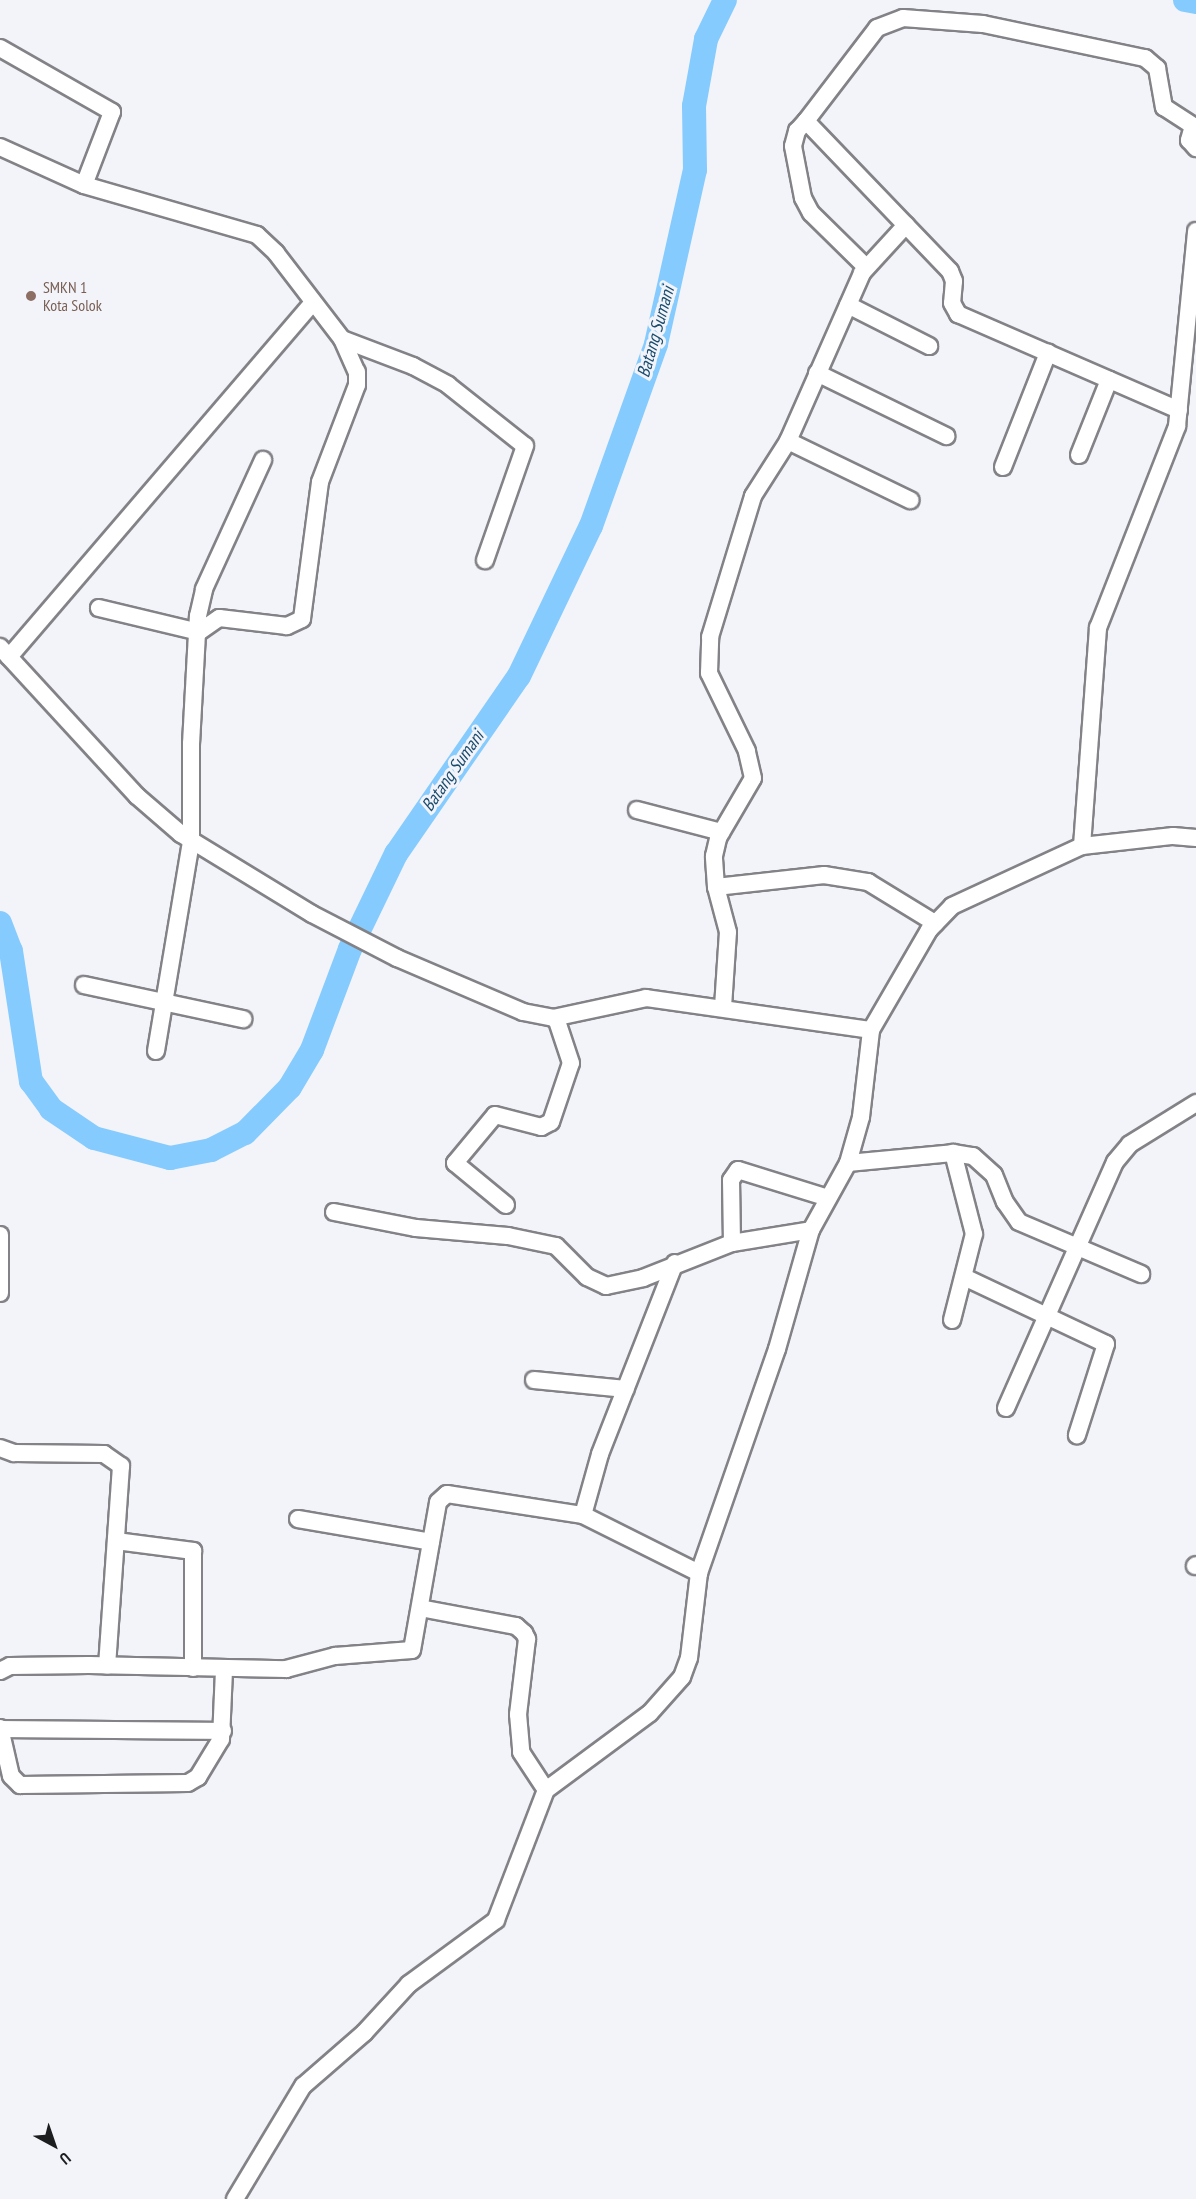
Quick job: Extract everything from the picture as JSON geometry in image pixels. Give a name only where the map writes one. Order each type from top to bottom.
[{"type":"street","points":[[866,267],[811,213],[803,198],[793,146],[797,131],[877,28],[903,18],[983,24],[1145,58],[1157,68],[1164,107],[1193,126],[1189,140],[1196,148]]},
{"type":"street","points":[[0,48],[112,112],[84,185]]},
{"type":"street","points":[[806,121],[953,276],[952,303],[958,314],[1179,410]]},
{"type":"street","points":[[0,147],[84,185],[152,207],[244,229],[276,253],[312,303],[342,339],[357,372],[357,385],[322,476],[305,614],[296,624],[287,626],[219,618],[199,632],[99,608]]},
{"type":"street","points":[[723,1007],[728,941],[713,867],[721,832],[753,777],[747,751],[709,673],[710,637],[745,515],[788,441],[866,267],[906,225]]},
{"type":"street","points":[[1082,846],[1098,628],[1174,435],[1192,301],[1196,231]]},
{"type":"street","points":[[312,303],[5,652],[137,796],[191,842],[312,914],[397,958],[523,1012],[556,1018],[646,998],[723,1007],[871,1030]]},
{"type":"street","points":[[848,305],[928,346]]},
{"type":"street","points":[[342,339],[413,366],[448,385],[525,446],[485,560]]},
{"type":"street","points":[[1003,467],[1048,353]]},
{"type":"street","points":[[817,373],[946,436]]},
{"type":"street","points":[[1079,455],[1109,380]]},
{"type":"street","points":[[788,441],[910,500]]},
{"type":"street","points":[[156,1051],[162,1001],[191,842],[191,744],[204,589],[263,460]]},
{"type":"street","points":[[637,810],[721,832]]},
{"type":"street","points":[[234,2199],[303,2086],[364,2033],[409,1984],[496,1920],[546,1790],[650,1713],[675,1687],[689,1658],[699,1573],[777,1349],[811,1230],[848,1163],[867,1087],[871,1030],[936,923],[952,906],[1082,846],[1173,836],[1196,838]]},
{"type":"street","points":[[716,887],[824,875],[868,882],[936,923]]},
{"type":"street","points":[[84,985],[243,1019]]},
{"type":"street","points":[[506,1205],[455,1163],[495,1115],[541,1127],[551,1122],[571,1064],[556,1018]]},
{"type":"street","points":[[1006,1408],[1077,1247],[1122,1153],[1130,1144],[1196,1103]]},
{"type":"street","points":[[848,1163],[953,1153],[973,1156],[986,1165],[1019,1222],[1141,1274]]},
{"type":"street","points":[[951,1320],[974,1234],[953,1153]]},
{"type":"street","points":[[732,1243],[731,1180],[738,1170],[828,1198]]},
{"type":"street","points":[[333,1212],[416,1228],[508,1236],[555,1246],[587,1277],[606,1286],[643,1278],[675,1263],[732,1243],[811,1230]]},
{"type":"street","points":[[0,1235],[0,1293]]},
{"type":"street","points":[[583,1515],[600,1454],[675,1263]]},
{"type":"street","points":[[963,1277],[1106,1344],[1077,1435]]},
{"type":"street","points":[[534,1380],[626,1389]]},
{"type":"street","points":[[0,1448],[14,1453],[111,1455],[121,1466],[122,1481],[107,1666]]},
{"type":"street","points":[[0,1671],[10,1666],[286,1669],[334,1656],[412,1650],[438,1502],[447,1494],[583,1515],[699,1573]]},
{"type":"street","points":[[298,1519],[431,1542]]},
{"type":"street","points":[[116,1541],[193,1551],[193,1668]]},
{"type":"street","points":[[420,1608],[516,1626],[524,1633],[527,1639],[518,1714],[522,1752],[546,1790]]},
{"type":"street","points":[[223,1731],[0,1728],[11,1776],[20,1785],[188,1784],[198,1777],[223,1731],[224,1669]]},
{"type":"waterway","name":"Batang Sumani","points":[[0,923],[11,951],[31,1081],[51,1109],[94,1138],[170,1158],[211,1150],[245,1133],[290,1087],[312,1050],[350,949],[396,854],[519,676],[591,526],[656,344],[695,170],[694,106],[706,39],[725,0]]},
{"type":"waterway","name":"Batang Sumani","points":[[1185,0],[1196,2]]},
{"type":"place","name":"SMKN 1 Kota Solok","points":[[31,296]]}]
